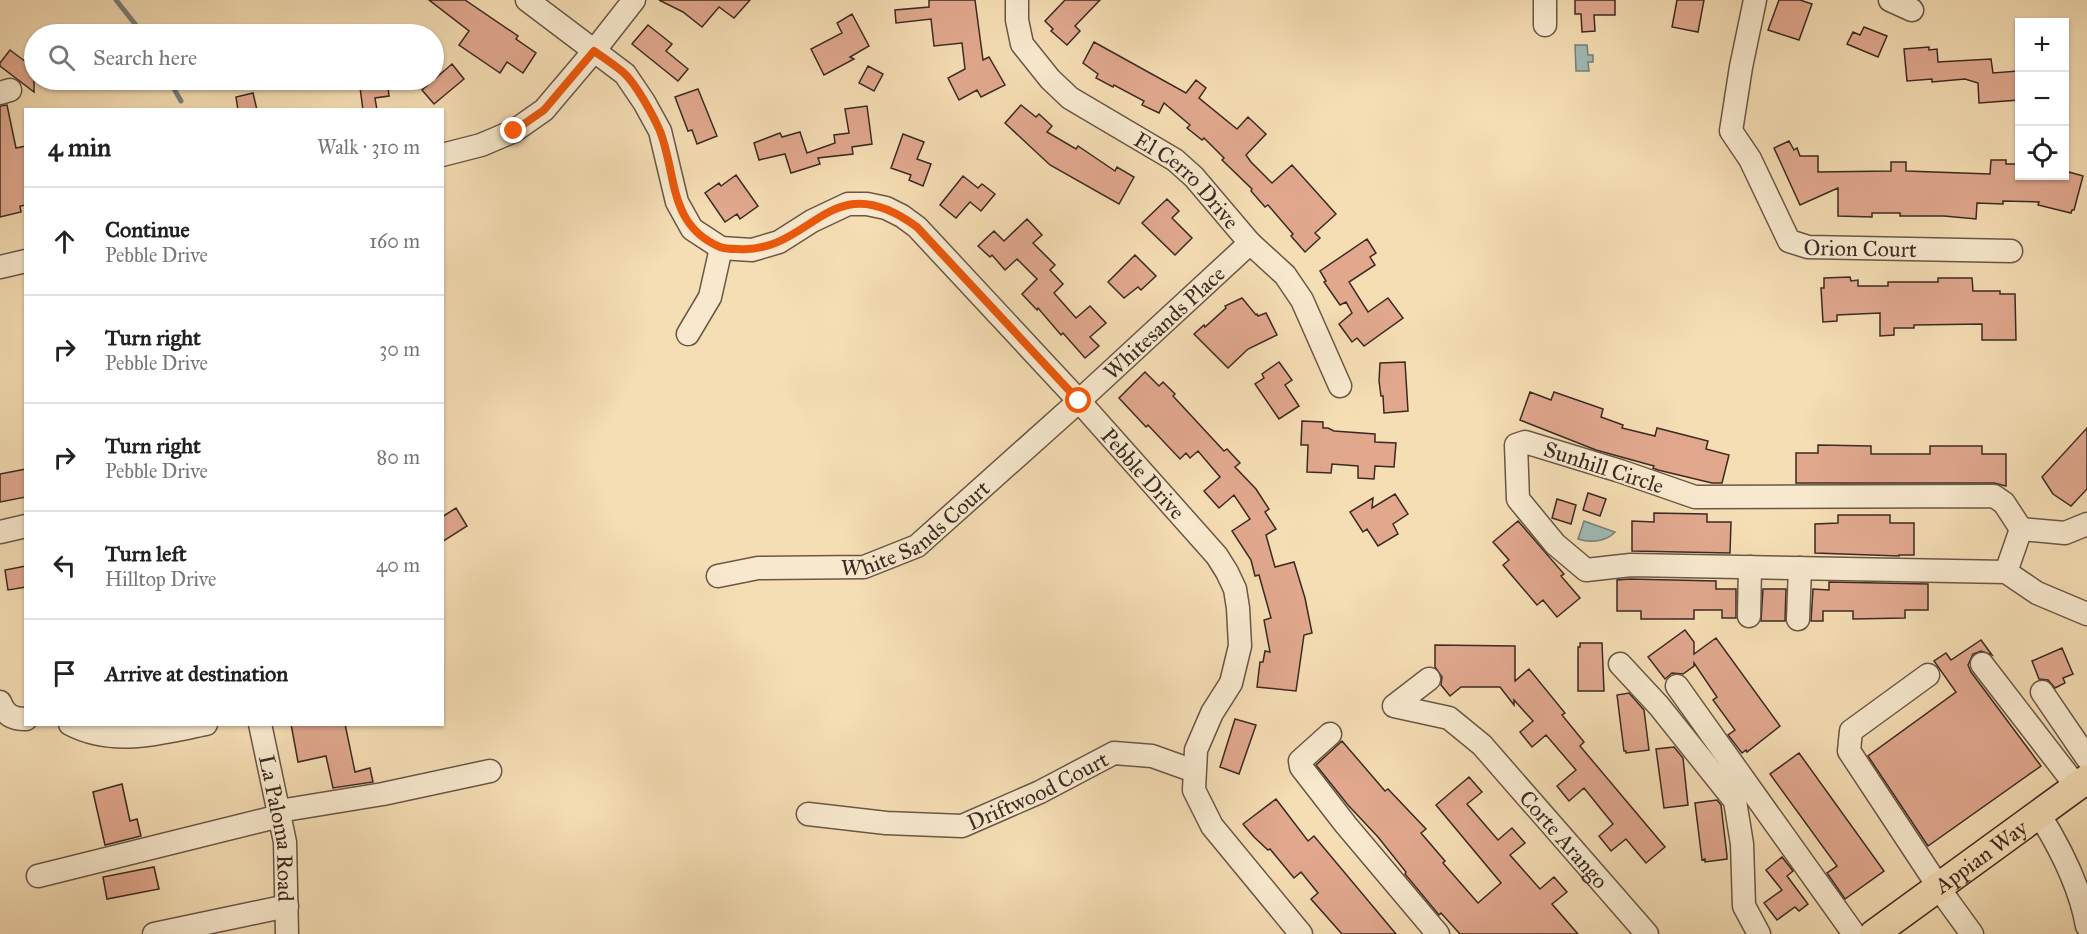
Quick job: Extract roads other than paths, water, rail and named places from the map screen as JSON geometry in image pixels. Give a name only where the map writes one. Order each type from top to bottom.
[{"type":"main road","name":"Appian Way","points":[[1874,934],[2082,783]]},
{"type":"street","name":"Pebble Drive","points":[[527,0],[625,74],[660,131],[677,202],[692,229],[721,248],[752,250],[779,242],[833,210],[848,204],[867,204],[886,208],[902,216],[917,227],[1079,401],[1217,556],[1235,589],[1240,646],[1231,683],[1212,713],[1196,750],[1194,790],[1212,826],[1300,934]]},
{"type":"street","points":[[444,154],[514,131],[544,110],[634,0]]},
{"type":"street","name":"El Cerro Drive","points":[[1017,0],[1017,20],[1022,44],[1050,80],[1070,98],[1094,114],[1175,160],[1194,177],[1250,243],[1285,275],[1302,300],[1340,386]]},
{"type":"street","points":[[1545,0],[1545,25]]},
{"type":"street","name":"Orion Court","points":[[1755,0],[1731,131],[1750,159],[1789,241],[1808,247],[2011,251]]},
{"type":"street","points":[[1890,0],[1912,9]]},
{"type":"street","name":"Whitesands Place","points":[[1079,401],[1250,243]]},
{"type":"street","points":[[688,334],[710,297],[721,248]]},
{"type":"street","points":[[0,267],[24,261]]},
{"type":"street","name":"White Sands Court","points":[[718,576],[758,568],[864,567],[917,546],[1079,401]]},
{"type":"street","name":"Sunhill Circle","points":[[2006,572],[1631,565],[1586,570],[1555,544],[1518,500],[1516,445],[1525,442],[1695,497],[1994,496],[2004,503],[2021,530]]},
{"type":"street","points":[[2087,524],[2065,533],[2021,530],[2006,572],[2037,593],[2087,614]]},
{"type":"street","points":[[0,532],[24,526]]},
{"type":"street","points":[[1749,616],[1750,567]]},
{"type":"street","points":[[1798,619],[1800,568]]},
{"type":"street","points":[[1620,664],[1659,705],[1735,801],[1742,844],[1744,906],[1759,934]]},
{"type":"street","points":[[1982,664],[2082,783]]},
{"type":"street","points":[[1928,675],[1851,731],[1849,751],[1972,934]]},
{"type":"street","name":"Corte Arango","points":[[1429,679],[1394,706],[1449,718],[1482,745],[1647,934]]},
{"type":"street","points":[[1677,686],[1854,934]]},
{"type":"street","points":[[2042,692],[2087,759]]},
{"type":"street","points":[[0,702],[3,711],[10,717],[24,719]]},
{"type":"street","points":[[73,726],[111,738],[138,738],[196,726]]},
{"type":"street","name":"La Paloma Road","points":[[260,726],[285,842],[288,934]]},
{"type":"street","points":[[1330,734],[1300,761],[1301,767],[1438,934]]},
{"type":"street","name":"Driftwood Court","points":[[808,814],[886,823],[962,826],[1040,792],[1114,753],[1152,756],[1194,771]]},
{"type":"street","points":[[38,876],[279,813],[384,794],[490,771]]},
{"type":"street","points":[[2039,814],[2060,848],[2084,908],[2087,926]]},
{"type":"street","points":[[154,934],[287,906]]},
{"type":"water","points":[[1575,45],[1587,45],[1588,55],[1593,55],[1593,62],[1588,62],[1589,71],[1576,71]]},
{"type":"water","points":[[1584,521],[1615,532],[1598,541],[1578,539]]},
{"type":"waterway","points":[[116,0],[135,24]]},
{"type":"waterway","points":[[175,90],[181,101]]}]
